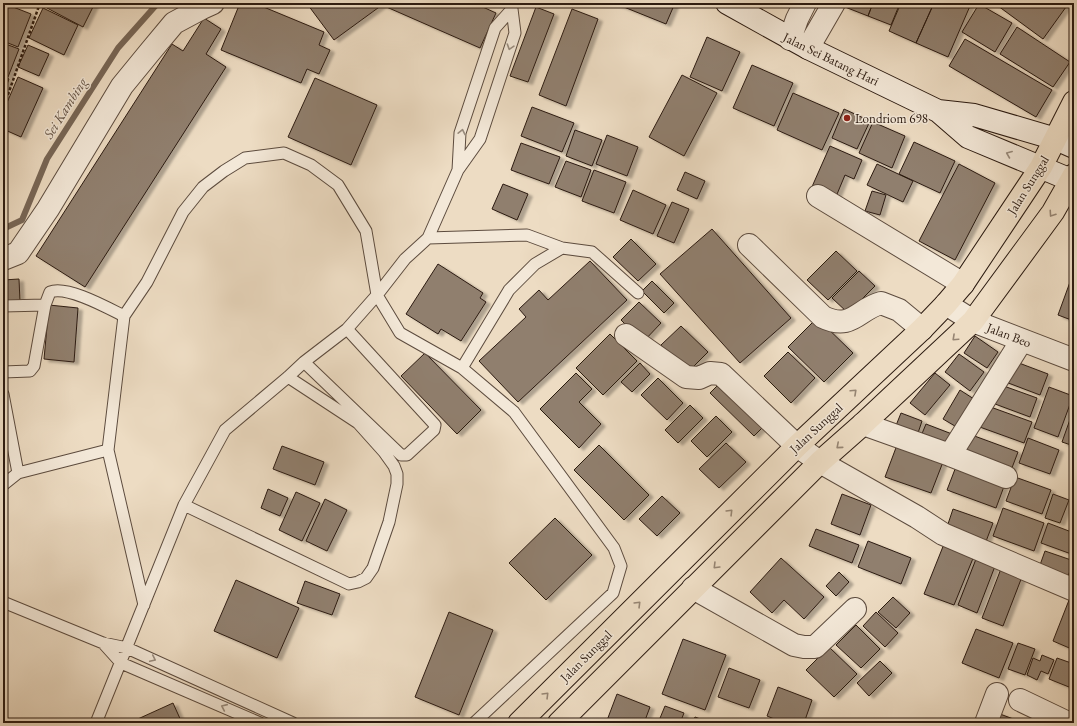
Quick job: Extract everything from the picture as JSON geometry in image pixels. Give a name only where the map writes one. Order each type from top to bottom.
[{"type":"main road","name":"Jalan Sunggal","points":[[518,723],[797,446],[922,329],[964,284],[1041,167],[1065,143],[1074,102]]},
{"type":"main road","points":[[559,723],[820,462],[973,321],[1054,212],[1073,178]]},
{"type":"street","points":[[3,259],[18,253],[48,210],[122,86],[149,53],[174,23],[213,3]]},
{"type":"street","name":"Jalan Sei Batang Hari","points":[[727,3],[799,44],[938,111],[968,137],[1041,167],[1073,178]]},
{"type":"street","points":[[799,44],[797,20],[804,3]]},
{"type":"street","points":[[799,44],[834,3]]},
{"type":"street","name":"Jalan Sei Batang Hari","points":[[938,111],[974,115],[1065,143]]},
{"type":"street","points":[[818,196],[964,284]]},
{"type":"street","points":[[749,244],[822,317],[830,320],[852,320],[881,303],[899,310],[922,329]]},
{"type":"street","name":"Jalan Beo","points":[[946,304],[973,321],[1074,360]]},
{"type":"street","points":[[626,335],[686,377],[699,378],[710,372],[721,374],[797,446],[820,462],[943,534],[1074,590]]},
{"type":"street","points":[[950,455],[1022,340]]},
{"type":"street","points":[[863,424],[1006,477]]},
{"type":"street","points":[[693,588],[794,644],[804,647],[815,646],[855,609]]},
{"type":"street","points":[[986,723],[997,694]]},
{"type":"street","points":[[1020,700],[1068,723]]},
{"type":"lane","points":[[96,723],[128,648],[184,505],[225,430],[304,362],[347,329],[378,295],[405,259],[428,238],[458,170],[480,139],[515,33],[512,9],[495,28],[460,133],[458,170]]},
{"type":"lane","points":[[144,605],[108,450],[124,316],[147,282],[183,212],[203,187],[244,158],[284,153],[311,165],[338,185],[366,231],[378,295],[400,333],[462,368],[514,412],[614,548],[621,566],[613,592],[474,723]]},
{"type":"lane","points":[[428,238],[527,235],[562,248],[592,252],[638,293]]},
{"type":"lane","points":[[462,368],[509,290],[535,264],[562,248]]},
{"type":"lane","points":[[3,372],[30,371],[34,366],[45,306],[50,292],[54,290],[95,301],[124,316]]},
{"type":"lane","points":[[3,306],[45,306]]},
{"type":"lane","points":[[304,362],[401,455],[407,455],[434,430],[436,427],[435,424],[347,329]]},
{"type":"lane","points":[[184,505],[349,584],[366,578],[373,568],[389,522],[397,484],[397,474],[394,466],[384,452],[358,424],[288,377]]},
{"type":"lane","points":[[3,394],[18,473]]},
{"type":"lane","points":[[3,485],[18,473],[108,450]]},
{"type":"lane","points":[[3,602],[103,643],[128,648],[293,723]]},
{"type":"lane","points":[[103,643],[121,662],[260,723]]},
{"type":"path","points":[[3,109],[40,3]]},
{"type":"building","points":[[3,3],[31,14],[18,47],[3,41]]},
{"type":"building","points":[[49,3],[95,3],[83,27],[47,8]]},
{"type":"building","points":[[240,3],[254,3],[324,32],[319,45],[330,50],[319,74],[307,69],[301,83],[221,50]]},
{"type":"building","points":[[311,3],[474,3],[496,13],[480,48],[382,5],[334,40],[308,5]]},
{"type":"building","points":[[614,3],[675,3],[666,24]]},
{"type":"building","points":[[847,3],[873,3],[868,16],[845,7]]},
{"type":"building","points":[[873,3],[900,3],[891,25],[868,16]]},
{"type":"building","points":[[901,3],[934,3],[916,43],[889,31]]},
{"type":"building","points":[[934,3],[964,3],[970,6],[948,57],[916,43]]},
{"type":"building","points":[[994,3],[1061,3],[1066,7],[1043,39]]},
{"type":"building","points":[[1066,3],[1074,3],[1074,9]]},
{"type":"building","points":[[979,4],[1012,23],[995,52],[962,32]]},
{"type":"building","points":[[536,7],[554,14],[528,82],[510,76]]},
{"type":"building","points":[[43,8],[78,25],[64,55],[29,38]]},
{"type":"building","points":[[572,9],[598,19],[566,106],[539,95]]},
{"type":"building","points":[[204,18],[221,29],[206,54],[226,67],[85,287],[36,256],[172,44],[183,51]]},
{"type":"building","points":[[1017,27],[1070,62],[1053,87],[1000,54]]},
{"type":"building","points":[[707,37],[740,52],[722,91],[690,77]]},
{"type":"building","points":[[965,39],[1052,90],[1036,117],[949,66]]},
{"type":"building","points":[[3,43],[19,49],[8,77],[3,74]]},
{"type":"building","points":[[28,45],[49,54],[39,76],[18,67]]},
{"type":"building","points":[[752,65],[793,83],[774,126],[733,108]]},
{"type":"building","points":[[682,75],[717,93],[684,156],[649,137]]},
{"type":"building","points":[[3,76],[9,79],[3,95]]},
{"type":"building","points":[[18,77],[43,88],[21,137],[3,129],[3,112]]},
{"type":"building","points":[[315,78],[377,105],[351,165],[288,137]]},
{"type":"building","points":[[793,93],[839,113],[822,150],[777,130]]},
{"type":"building","points":[[532,107],[574,123],[562,152],[521,136]]},
{"type":"building","points":[[844,109],[870,121],[857,149],[832,138]]},
{"type":"building","points":[[873,122],[905,136],[892,168],[859,153]]},
{"type":"building","points":[[575,130],[602,140],[592,166],[566,156]]},
{"type":"building","points":[[607,135],[638,147],[627,176],[596,164]]},
{"type":"building","points":[[914,142],[955,161],[940,193],[899,174]]},
{"type":"building","points":[[521,143],[560,157],[549,184],[511,170]]},
{"type":"building","points":[[830,146],[862,160],[854,179],[845,175],[835,199],[811,189]]},
{"type":"building","points":[[566,161],[591,170],[581,197],[555,187]]},
{"type":"building","points":[[877,164],[913,181],[903,202],[867,185]]},
{"type":"building","points":[[959,164],[995,183],[955,260],[919,241]]},
{"type":"building","points":[[594,170],[626,182],[614,213],[582,201]]},
{"type":"building","points":[[685,172],[705,181],[697,199],[677,190]]},
{"type":"building","points":[[503,184],[528,194],[517,220],[492,209]]},
{"type":"building","points":[[633,190],[666,205],[653,234],[620,220]]},
{"type":"building","points":[[872,191],[886,195],[880,215],[865,211]]},
{"type":"building","points":[[672,202],[689,209],[674,243],[657,236]]},
{"type":"building","points":[[712,229],[791,318],[740,363],[660,274]]},
{"type":"building","points":[[631,239],[656,264],[638,281],[613,257]]},
{"type":"building","points":[[836,251],[857,271],[828,300],[807,280]]},
{"type":"building","points":[[590,261],[627,300],[518,402],[479,361],[526,317],[519,309],[539,290],[548,300]]},
{"type":"building","points":[[438,264],[483,293],[480,298],[486,302],[461,341],[441,329],[438,334],[406,314]]},
{"type":"building","points":[[859,271],[875,286],[848,313],[832,298]]},
{"type":"building","points":[[19,279],[20,302],[3,303],[3,280]]},
{"type":"building","points":[[652,281],[674,303],[664,313],[642,291]]},
{"type":"building","points":[[1070,282],[1074,284],[1074,321],[1058,315]]},
{"type":"building","points":[[639,302],[661,323],[643,342],[621,320]]},
{"type":"building","points":[[49,305],[78,308],[74,362],[44,359]]},
{"type":"building","points":[[817,318],[853,353],[824,382],[788,347]]},
{"type":"building","points":[[681,326],[708,352],[688,372],[661,345]]},
{"type":"building","points":[[610,334],[637,361],[603,395],[576,368]]},
{"type":"building","points":[[975,336],[998,352],[987,368],[964,353]]},
{"type":"building","points":[[788,352],[815,378],[791,403],[764,376]]},
{"type":"building","points":[[425,353],[481,410],[457,434],[401,376]]},
{"type":"building","points":[[959,354],[984,372],[970,391],[945,372]]},
{"type":"building","points":[[1011,360],[1048,374],[1040,395],[1003,381]]},
{"type":"building","points":[[640,363],[650,374],[632,392],[621,382]]},
{"type":"building","points":[[576,373],[592,389],[579,402],[601,424],[579,448],[540,409]]},
{"type":"building","points":[[935,373],[950,385],[925,415],[910,403]]},
{"type":"building","points":[[658,378],[683,403],[667,420],[641,395]]},
{"type":"building","points":[[722,381],[766,424],[754,436],[710,393]]},
{"type":"building","points":[[1001,385],[1037,398],[1030,417],[995,404]]},
{"type":"building","points":[[1049,387],[1073,396],[1058,437],[1034,428]]},
{"type":"building","points":[[960,390],[977,401],[960,429],[943,419]]},
{"type":"building","points":[[690,405],[703,418],[678,443],[665,430]]},
{"type":"building","points":[[985,405],[1032,422],[1024,443],[977,426]]},
{"type":"building","points":[[1074,408],[1074,446],[1062,442]]},
{"type":"building","points":[[901,413],[922,421],[917,436],[895,428]]},
{"type":"building","points":[[716,416],[732,432],[707,457],[691,441]]},
{"type":"building","points":[[926,424],[952,434],[947,446],[921,436]]},
{"type":"building","points":[[969,434],[1018,452],[1010,473],[962,455]]},
{"type":"building","points":[[1028,438],[1059,450],[1050,474],[1019,463]]},
{"type":"building","points":[[726,443],[746,462],[719,488],[699,469]]},
{"type":"building","points":[[599,445],[649,495],[624,520],[574,470]]},
{"type":"building","points":[[897,445],[943,462],[931,493],[885,477]]},
{"type":"building","points":[[282,446],[324,462],[315,485],[273,469]]},
{"type":"building","points":[[957,464],[1006,481],[996,508],[947,490]]},
{"type":"building","points":[[1015,477],[1051,490],[1042,514],[1006,501]]},
{"type":"building","points":[[268,489],[288,498],[280,516],[261,508]]},
{"type":"building","points":[[296,492],[320,503],[302,541],[279,530]]},
{"type":"building","points":[[842,494],[871,505],[860,535],[831,524]]},
{"type":"building","points":[[1053,494],[1069,500],[1060,523],[1045,518]]},
{"type":"building","points":[[662,496],[680,513],[657,536],[639,519]]},
{"type":"building","points":[[325,499],[347,510],[327,551],[306,541]]},
{"type":"building","points":[[1003,508],[1044,523],[1034,551],[993,536]]},
{"type":"building","points":[[953,509],[993,523],[985,544],[946,530]]},
{"type":"building","points":[[555,518],[592,555],[546,600],[509,563]]},
{"type":"building","points":[[1048,523],[1074,533],[1074,555],[1041,543]]},
{"type":"building","points":[[816,529],[859,545],[852,563],[809,546]]},
{"type":"building","points":[[946,539],[976,551],[954,605],[924,594]]},
{"type":"building","points":[[868,541],[911,558],[901,584],[858,567]]},
{"type":"building","points":[[1045,551],[1074,561],[1068,576],[1040,565]]},
{"type":"building","points":[[978,554],[997,561],[977,613],[958,605]]},
{"type":"building","points":[[781,558],[824,597],[804,619],[784,600],[772,613],[750,592]]},
{"type":"building","points":[[1004,561],[1025,569],[1003,626],[982,618]]},
{"type":"building","points":[[839,572],[849,582],[836,596],[826,586]]},
{"type":"building","points":[[236,580],[299,608],[277,658],[214,631]]},
{"type":"building","points":[[305,581],[340,594],[332,615],[297,603]]},
{"type":"building","points":[[1071,595],[1074,596],[1074,650],[1053,641]]},
{"type":"building","points":[[893,597],[910,613],[896,628],[878,612]]},
{"type":"building","points":[[449,612],[493,630],[459,715],[415,697]]},
{"type":"building","points":[[876,612],[898,633],[885,647],[863,626]]},
{"type":"building","points":[[856,625],[880,649],[861,668],[836,645]]},
{"type":"building","points":[[976,629],[1013,643],[999,678],[962,663]]},
{"type":"building","points":[[683,639],[726,655],[705,710],[662,694]]},
{"type":"building","points":[[1018,643],[1035,649],[1025,675],[1008,669]]},
{"type":"building","points":[[829,647],[857,674],[834,697],[806,670]]},
{"type":"building","points":[[1042,655],[1054,660],[1048,674],[1041,671],[1037,680],[1027,675],[1033,658],[1040,661]]},
{"type":"building","points":[[1057,658],[1074,664],[1074,689],[1049,679]]},
{"type":"building","points":[[880,661],[892,673],[869,696],[857,683]]},
{"type":"building","points":[[729,668],[760,680],[749,708],[718,697]]},
{"type":"building","points":[[778,687],[812,700],[804,723],[784,723],[767,716]]},
{"type":"building","points":[[617,694],[650,707],[644,723],[606,723]]},
{"type":"building","points":[[173,703],[182,723],[129,723]]},
{"type":"building","points":[[665,706],[684,713],[680,723],[658,723]]},
{"type":"building","points":[[992,711],[1024,723],[988,723]]},
{"type":"building","points":[[695,717],[711,723],[692,723]]},
{"type":"building","points":[[820,719],[830,723],[818,723]]},
{"type":"building","points":[[737,720],[746,723],[735,723]]},
{"type":"waterway","name":"Sei Kambing","points":[[3,229],[22,220],[47,159],[118,48],[158,3]]},
{"type":"place","name":"Londriom 698","points":[[847,118]]}]
